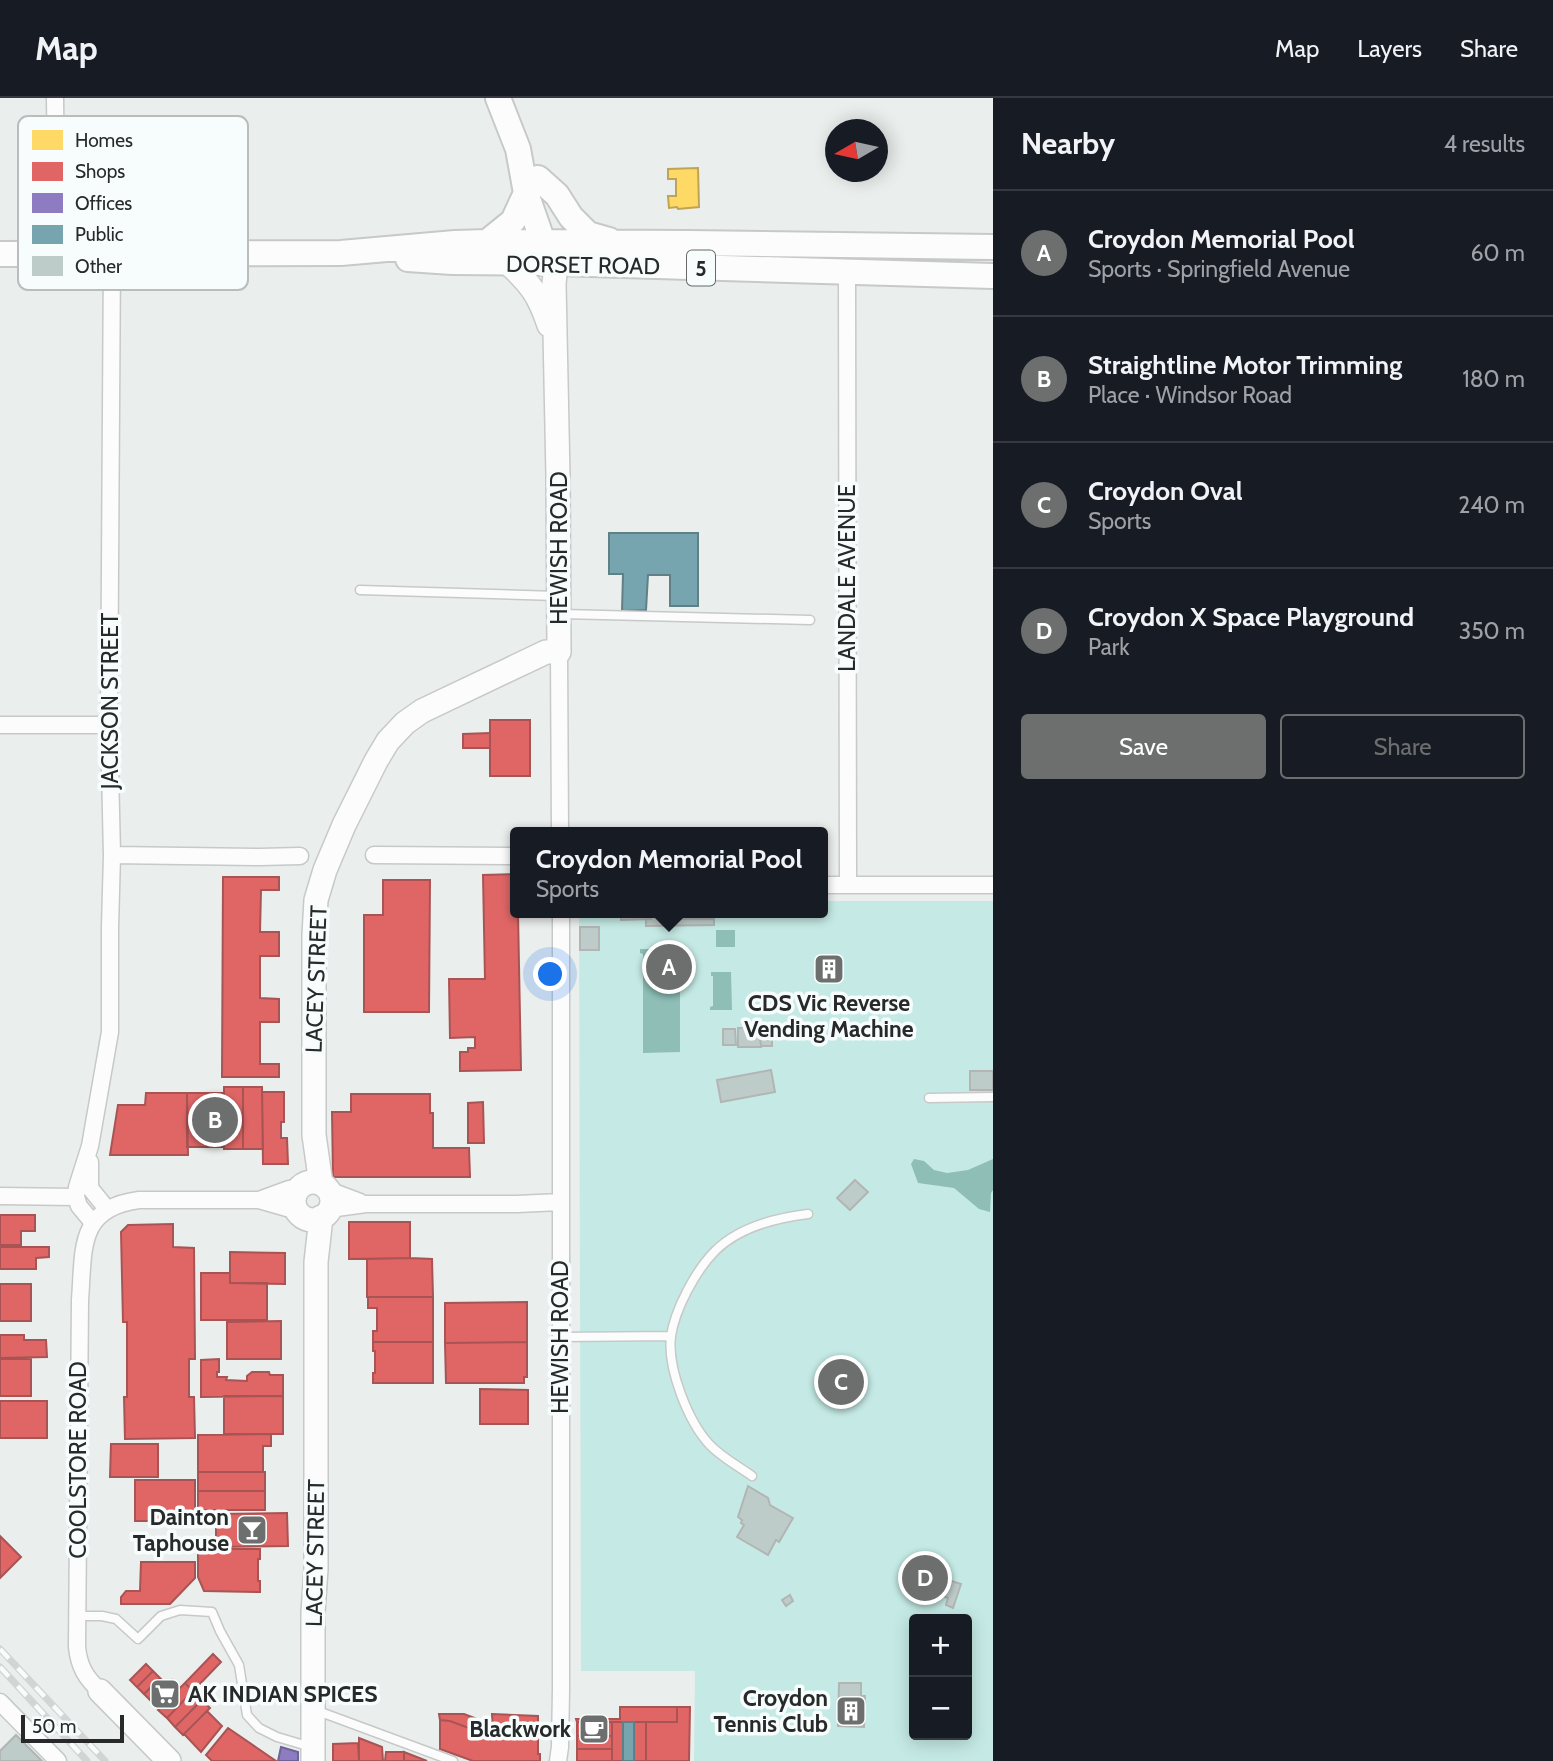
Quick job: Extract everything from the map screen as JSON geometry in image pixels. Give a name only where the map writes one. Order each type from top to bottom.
[{"type":"main road","points":[[498,98],[532,185],[553,249]]},
{"type":"main road","points":[[487,242],[513,221],[532,185]]},
{"type":"main road","points":[[532,185],[557,195],[571,217],[588,234],[615,242]]},
{"type":"main road","name":"DORSET ROAD","points":[[248,253],[341,253],[487,242],[847,272],[993,276]]},
{"type":"main road","name":"DORSET ROAD","points":[[341,253],[509,264],[553,249],[615,242],[993,247]]},
{"type":"main road","name":"DORSET ROAD","points":[[0,254],[18,254]]},
{"type":"street","points":[[55,98],[55,116]]},
{"type":"street","name":"HEWISH ROAD","points":[[553,249],[560,827]]},
{"type":"street","points":[[509,264],[528,281],[541,303],[556,348]]},
{"type":"street","name":"LANDALE AVENUE","points":[[847,272],[848,884]]},
{"type":"street","name":"JACKSON STREET","points":[[90,1146],[110,1032],[112,290]]},
{"type":"street","name":"LACEY STREET","points":[[313,1754],[316,1262],[312,1200],[316,900],[337,841],[366,780],[388,741],[405,723],[422,711],[546,652],[559,652]]},
{"type":"street","points":[[0,725],[109,725]]},
{"type":"street","points":[[112,855],[300,856]]},
{"type":"street","points":[[374,855],[510,856]]},
{"type":"street","points":[[828,885],[993,884]]},
{"type":"street","name":"HEWISH ROAD","points":[[558,1761],[561,1735],[561,918]]},
{"type":"street","points":[[90,1146],[76,1197],[79,1206],[93,1223],[107,1209],[122,1202],[139,1200],[258,1199],[287,1208],[312,1200],[366,1204],[560,1202]]},
{"type":"street","points":[[90,1146],[90,1188],[107,1209]]},
{"type":"street","points":[[0,1196],[76,1197]]},
{"type":"street","name":"COOLSTORE ROAD","points":[[93,1223],[84,1248],[80,1300],[77,1616],[80,1666],[85,1677],[100,1691]]},
{"type":"street","points":[[100,1691],[169,1761]]},
{"type":"street","points":[[0,1702],[58,1761]]},
{"type":"lane","points":[[360,590],[810,620]]},
{"type":"lane","points":[[929,1098],[993,1097]]},
{"type":"lane","points":[[752,1476],[709,1444],[695,1423],[682,1400],[672,1366],[671,1336],[689,1288],[715,1250],[739,1234],[770,1220],[808,1214]]},
{"type":"lane","points":[[560,1337],[671,1336]]},
{"type":"lane","points":[[77,1616],[116,1619],[138,1639],[161,1616],[180,1610],[212,1612],[239,1665],[247,1715],[259,1728],[313,1754]]},
{"type":"lane","points":[[313,1710],[453,1761]]},
{"type":"shaded area","points":[[828,901],[993,901],[993,1761],[694,1761],[695,1671],[581,1671],[579,918],[828,918]]},
{"type":"shaded area","points":[[716,930],[735,930],[735,947],[716,947]]},
{"type":"shaded area","points":[[640,949],[683,949],[684,953],[680,954],[680,1052],[643,1053],[643,954]]},
{"type":"shaded area","points":[[711,972],[731,972],[732,1010],[710,1010],[713,1006]]},
{"type":"shaded area","points":[[914,1159],[924,1161],[934,1170],[947,1173],[968,1170],[993,1159],[990,1212],[979,1209],[954,1188],[918,1183],[911,1164]]},
{"type":"building: Homes","points":[[698,168],[699,207],[669,208],[668,196],[676,196],[676,179],[668,179],[668,169]]},
{"type":"building: Shops","points":[[490,720],[530,720],[530,776],[490,776]]},
{"type":"building: Shops","points":[[490,733],[490,748],[463,748],[463,734]]},
{"type":"building: Shops","points":[[510,874],[510,918],[518,918],[521,1070],[460,1071],[460,1052],[475,1048],[475,1037],[450,1038],[449,979],[485,979],[483,875]]},
{"type":"building: Shops","points":[[223,877],[279,877],[279,890],[261,890],[260,932],[279,932],[279,956],[260,956],[260,998],[279,999],[279,1022],[260,1022],[260,1064],[279,1064],[279,1077],[222,1077]]},
{"type":"building: Shops","points":[[383,880],[430,880],[429,1012],[364,1012],[364,915],[383,915]]},
{"type":"building: Shops","points":[[224,1087],[243,1087],[243,1149],[224,1149]]},
{"type":"building: Shops","points":[[243,1087],[262,1087],[263,1149],[243,1149]]},
{"type":"building: Shops","points":[[262,1092],[284,1092],[281,1138],[287,1138],[288,1164],[263,1164]]},
{"type":"building: Shops","points":[[146,1093],[187,1093],[188,1155],[110,1155],[118,1105],[145,1105]]},
{"type":"building: Shops","points":[[187,1093],[206,1093],[206,1147],[187,1147]]},
{"type":"building: Shops","points":[[206,1093],[224,1093],[224,1147],[206,1147]]},
{"type":"building: Shops","points":[[351,1094],[430,1094],[433,1148],[469,1148],[470,1177],[333,1177],[332,1112],[351,1112]]},
{"type":"building: Shops","points":[[483,1102],[484,1143],[468,1143],[468,1103]]},
{"type":"building: Shops","points":[[0,1215],[35,1215],[35,1231],[21,1231],[21,1245],[0,1245]]},
{"type":"building: Shops","points":[[349,1222],[410,1222],[410,1258],[349,1259]]},
{"type":"building: Shops","points":[[173,1224],[173,1247],[194,1248],[195,1359],[189,1359],[189,1397],[194,1397],[195,1438],[125,1439],[127,1322],[123,1322],[121,1232],[128,1225]]},
{"type":"building: Shops","points":[[0,1247],[49,1247],[49,1257],[36,1258],[36,1269],[0,1269]]},
{"type":"building: Shops","points":[[230,1252],[285,1253],[285,1284],[230,1283]]},
{"type":"building: Shops","points":[[367,1259],[432,1259],[433,1297],[367,1297]]},
{"type":"building: Shops","points":[[201,1273],[230,1273],[230,1283],[267,1283],[267,1320],[201,1320]]},
{"type":"building: Shops","points":[[0,1284],[31,1284],[31,1321],[0,1321]]},
{"type":"building: Shops","points":[[368,1297],[433,1297],[433,1342],[373,1342],[373,1331],[377,1331],[377,1308],[368,1308]]},
{"type":"building: Shops","points":[[527,1302],[527,1342],[445,1343],[445,1303]]},
{"type":"building: Shops","points":[[281,1321],[281,1359],[227,1359],[227,1322]]},
{"type":"building: Shops","points":[[0,1335],[24,1335],[24,1340],[46,1340],[47,1357],[0,1358]]},
{"type":"building: Shops","points":[[373,1342],[433,1342],[433,1383],[373,1383]]},
{"type":"building: Shops","points":[[527,1342],[527,1377],[524,1377],[524,1383],[446,1383],[445,1343]]},
{"type":"building: Shops","points":[[0,1359],[31,1359],[31,1396],[0,1396]]},
{"type":"building: Shops","points":[[219,1359],[217,1377],[227,1377],[226,1380],[247,1381],[247,1376],[252,1372],[283,1375],[283,1396],[201,1397],[201,1360]]},
{"type":"building: Shops","points":[[480,1389],[528,1390],[528,1424],[480,1424]]},
{"type":"building: Shops","points":[[224,1396],[283,1396],[283,1434],[224,1434]]},
{"type":"building: Shops","points":[[0,1401],[47,1401],[47,1438],[0,1438]]},
{"type":"building: Shops","points":[[271,1434],[271,1446],[263,1446],[263,1472],[198,1472],[198,1435]]},
{"type":"building: Shops","points":[[111,1444],[158,1444],[158,1477],[110,1477]]},
{"type":"building: Shops","points":[[198,1472],[265,1472],[265,1491],[198,1491]]},
{"type":"building: Shops","points":[[135,1480],[195,1480],[195,1521],[135,1521]]},
{"type":"building: Shops","points":[[198,1491],[265,1491],[265,1510],[198,1510]]},
{"type":"building: Shops","name":"Dainton Taphouse","points":[[287,1513],[288,1546],[216,1547],[216,1514]]},
{"type":"building: Shops","points":[[0,1536],[21,1557],[0,1578]]},
{"type":"building: Shops","points":[[198,1549],[260,1549],[260,1592],[204,1591],[198,1577]]},
{"type":"building: Shops","points":[[141,1562],[195,1562],[195,1578],[170,1604],[121,1604],[121,1597],[126,1591],[140,1591]]},
{"type":"building: Shops","points":[[213,1654],[221,1662],[193,1691],[185,1683]]},
{"type":"building: Shops","points":[[146,1664],[153,1671],[137,1687],[130,1680]]},
{"type":"building: Shops","points":[[153,1671],[160,1678],[144,1694],[137,1687]]},
{"type":"building: Shops","points":[[160,1678],[167,1685],[151,1701],[144,1694]]},
{"type":"building: Shops","name":"AK INDIAN SPICES","points":[[172,1680],[180,1688],[159,1709],[151,1701]]},
{"type":"building: Shops","points":[[185,1683],[193,1691],[167,1718],[158,1710]]},
{"type":"building: Shops","points":[[193,1691],[202,1700],[175,1727],[167,1718]]},
{"type":"building: Shops","points":[[202,1700],[210,1708],[183,1735],[175,1727]]},
{"type":"building: Shops","points":[[620,1707],[677,1707],[677,1722],[577,1722],[576,1719],[620,1719]]},
{"type":"building: Shops","points":[[677,1707],[690,1707],[689,1761],[646,1761],[646,1722],[677,1722]]},
{"type":"building: Shops","points":[[207,1711],[222,1726],[201,1752],[184,1734]]},
{"type":"building: Shops","points":[[439,1714],[464,1714],[493,1725],[493,1737],[450,1721],[440,1720]]},
{"type":"building: Shops","points":[[492,1714],[538,1716],[540,1761],[473,1761],[440,1749],[440,1720],[450,1721],[493,1737]]},
{"type":"building: Shops","name":"Blackwork","points":[[577,1722],[612,1722],[612,1736],[577,1736]]},
{"type":"building: Shops","points":[[612,1722],[623,1722],[623,1761],[612,1761]]},
{"type":"building: Shops","points":[[634,1722],[646,1722],[646,1761],[634,1761]]},
{"type":"building: Shops","points":[[228,1728],[276,1761],[212,1761],[206,1755]]},
{"type":"building: Shops","points":[[577,1736],[612,1736],[612,1749],[577,1749]]},
{"type":"building: Shops","points":[[359,1738],[382,1747],[383,1761],[359,1761]]},
{"type":"building: Shops","points":[[358,1743],[359,1761],[333,1761],[333,1744]]},
{"type":"building: Shops","points":[[577,1749],[612,1749],[612,1761],[577,1761]]},
{"type":"building: Shops","points":[[386,1752],[404,1752],[404,1761],[385,1761]]},
{"type":"building: Shops","points":[[404,1752],[427,1761],[404,1761]]},
{"type":"building: Offices","points":[[281,1747],[298,1752],[298,1761],[278,1761]]},
{"type":"building: Public","points":[[609,533],[698,533],[698,606],[670,606],[670,575],[648,575],[646,610],[622,611],[623,574],[609,574]]},
{"type":"building: Public","points":[[623,1722],[634,1722],[634,1761],[623,1761]]},
{"type":"building: Other","points":[[621,918],[651,918],[651,919]]},
{"type":"building: Other","points":[[665,918],[714,918],[714,919]]},
{"type":"building: Other","points":[[646,919],[714,919],[714,925],[646,926]]},
{"type":"building: Other","points":[[580,927],[599,927],[599,950],[580,950]]},
{"type":"building: Other","name":"CDS Vic Reverse Vending Machine","points":[[818,966],[841,966],[841,972],[818,972]]},
{"type":"building: Other","points":[[738,1028],[760,1028],[761,1047],[738,1047]]},
{"type":"building: Other","points":[[723,1029],[735,1029],[736,1045],[723,1045]]},
{"type":"building: Other","points":[[760,1038],[772,1038],[772,1046],[761,1046]]},
{"type":"building: Other","points":[[771,1070],[775,1092],[721,1102],[717,1080]]},
{"type":"building: Other","points":[[970,1071],[993,1071],[993,1090],[970,1090]]},
{"type":"building: Other","points":[[855,1180],[868,1192],[850,1210],[837,1198]]},
{"type":"building: Other","points":[[748,1486],[768,1498],[770,1505],[793,1518],[768,1555],[737,1537],[744,1525],[738,1517]]},
{"type":"building: Other","points":[[932,1566],[940,1569],[938,1577],[961,1584],[953,1608],[946,1605],[948,1598],[925,1590]]},
{"type":"building: Other","points":[[790,1595],[793,1601],[786,1606],[782,1600]]},
{"type":"building: Other","name":"Croydon Tennis Club","points":[[839,1683],[861,1683],[861,1696],[865,1696],[864,1727],[838,1726]]},
{"type":"building: Other","points":[[16,1735],[42,1761],[0,1761],[0,1751]]},
{"type":"railway","points":[[0,1649],[105,1761]]},
{"type":"railway","points":[[0,1667],[87,1761]]},
{"type":"place","name":"Croydon Memorial Pool","points":[[669,967]]},
{"type":"place","name":"CDS Vic Reverse Vending Machine","points":[[829,969]]},
{"type":"place","name":"Straightline Motor Trimming","points":[[215,1120]]},
{"type":"place","name":"Croydon Oval","points":[[841,1382]]},
{"type":"place","name":"Dainton Taphouse","points":[[252,1530]]},
{"type":"place","name":"Croydon X Space Playground","points":[[925,1578]]},
{"type":"place","name":"AK INDIAN SPICES","points":[[165,1694]]},
{"type":"place","name":"Croydon Tennis Club","points":[[851,1711]]},
{"type":"place","name":"Blackwork","points":[[594,1729]]}]
